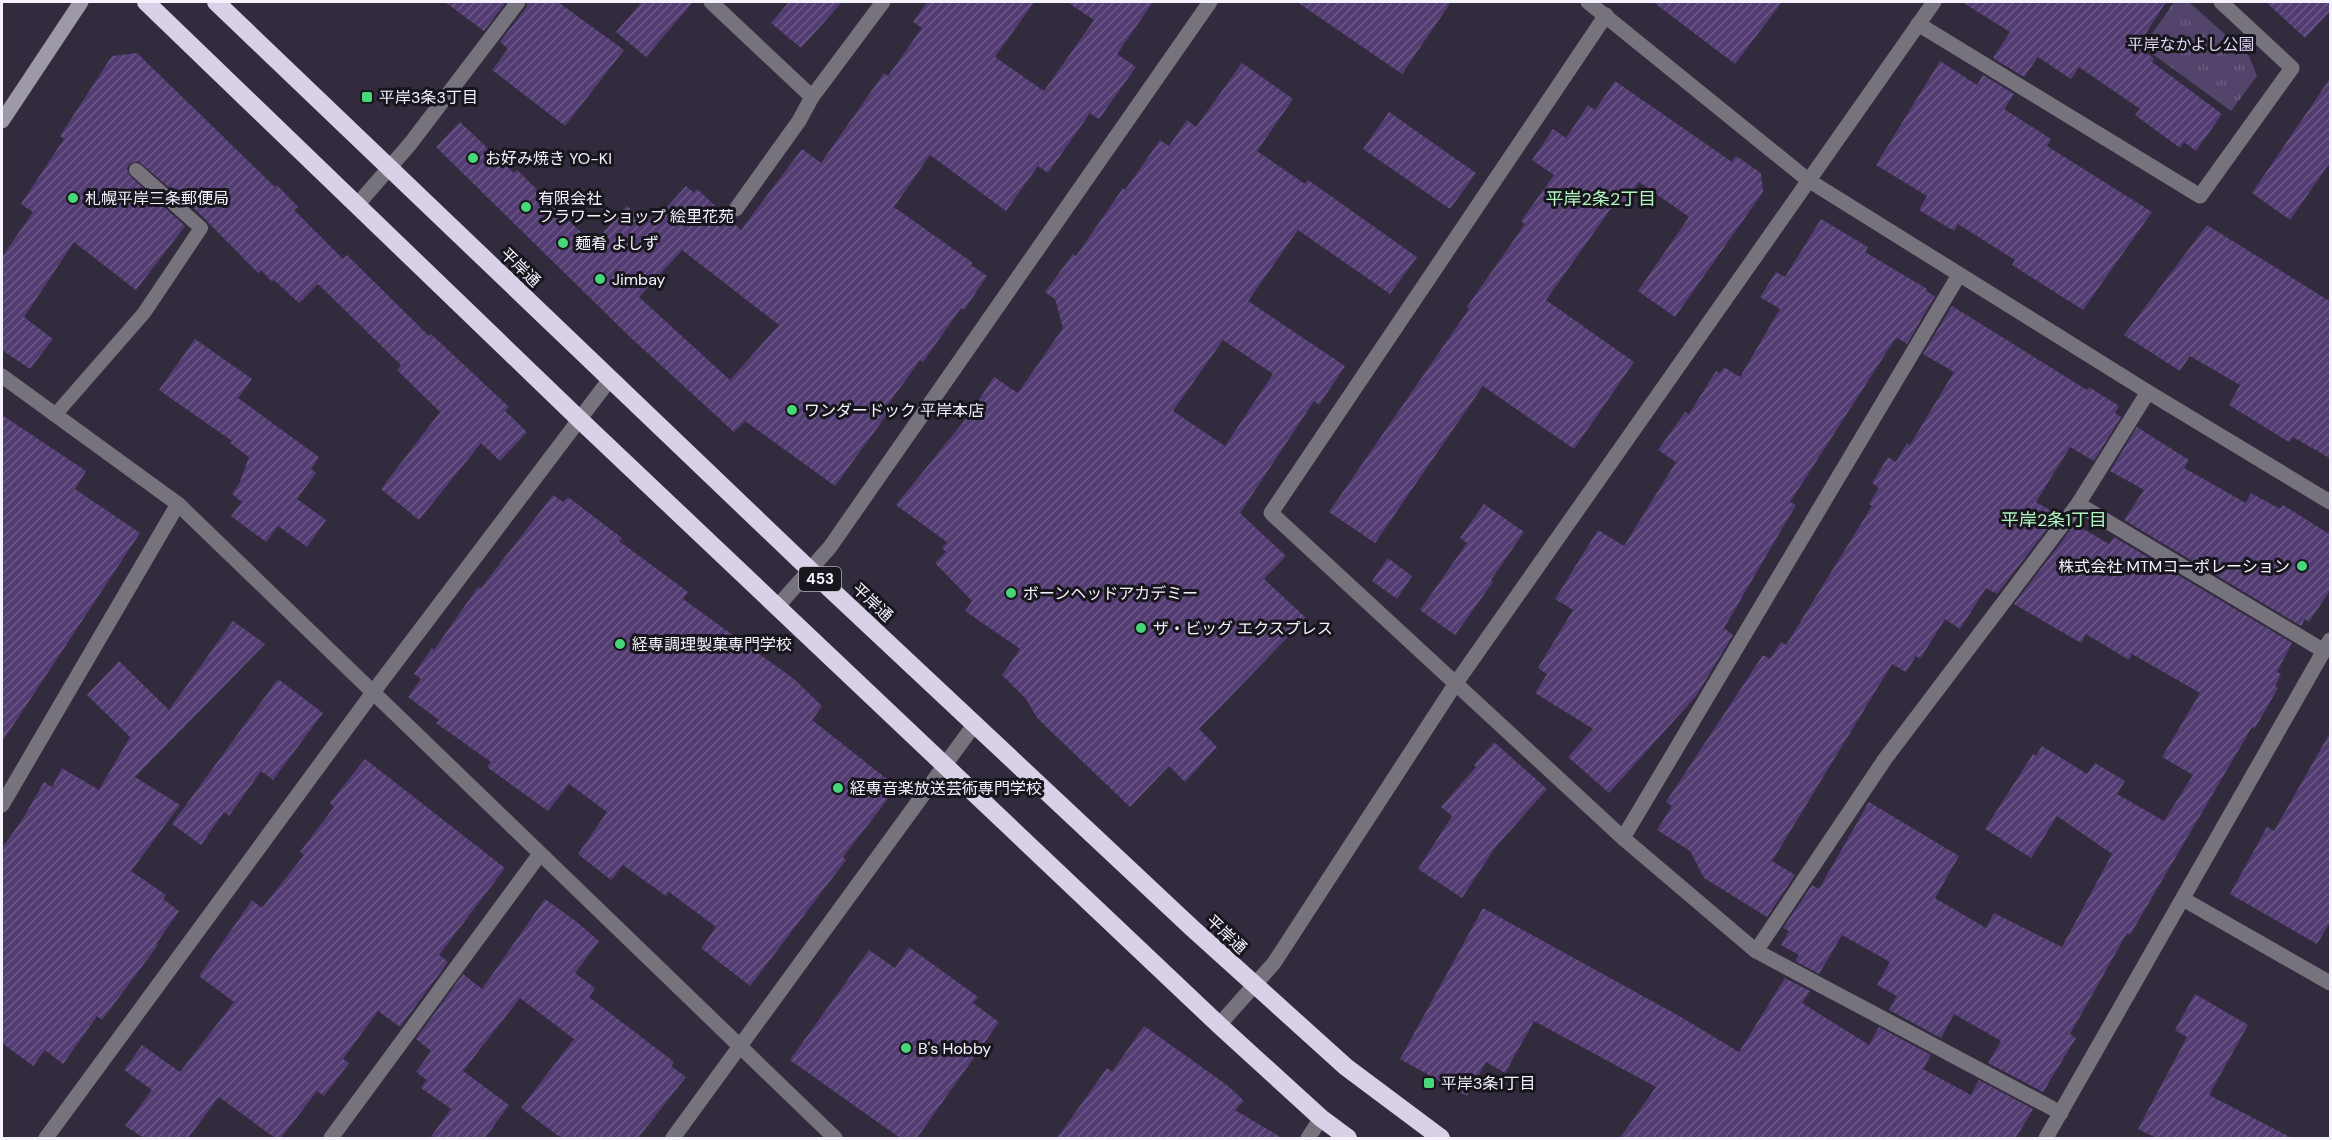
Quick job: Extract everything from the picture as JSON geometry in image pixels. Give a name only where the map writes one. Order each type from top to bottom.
[{"type":"highway","points":[[146,2],[579,419],[1219,1025],[1321,1118],[1348,1138]]},
{"type":"highway","name":"平岸通","points":[[216,2],[810,570],[1255,986],[1346,1067],[1441,1138]]},
{"type":"street","points":[[2,121],[81,2]]},
{"type":"street","points":[[357,205],[390,168],[518,2]]},
{"type":"street","points":[[711,2],[812,97]]},
{"type":"street","points":[[736,208],[800,121],[812,97],[884,2]]},
{"type":"street","points":[[777,607],[837,537],[1210,2]]},
{"type":"street","points":[[1588,2],[1808,180],[2148,392],[2331,502]]},
{"type":"street","points":[[1219,1025],[1274,963],[1456,683],[1934,2]]},
{"type":"street","points":[[1918,24],[2200,196],[2292,68],[2221,2]]},
{"type":"street","points":[[1606,15],[1271,513],[1623,838],[1756,951],[2061,1113]]},
{"type":"street","points":[[1623,838],[1959,275]]},
{"type":"street","points":[[2,376],[178,504],[835,1138]]},
{"type":"street","points":[[46,1138],[374,692],[610,379]]},
{"type":"street","points":[[1756,951],[1885,759],[2078,504],[2148,392]]},
{"type":"street","points":[[2,805],[178,504]]},
{"type":"street","points":[[2046,1138],[2327,646],[2078,504]]},
{"type":"street","points":[[673,1138],[974,725]]},
{"type":"street","points":[[331,1138],[540,854]]},
{"type":"street","points":[[2183,899],[2331,983]]},
{"type":"street","points":[[1308,1138],[1321,1118]]},
{"type":"lane","points":[[55,415],[144,313],[201,228],[136,170]]},
{"type":"green space","name":"平岸なかよし公園","points":[[2174,2],[2189,2],[2249,56],[2257,76],[2231,111],[2143,47]]},
{"type":"building","points":[[445,2],[506,2],[484,31]]},
{"type":"building","points":[[528,2],[558,2],[624,50],[565,126],[492,70],[508,49],[500,42],[526,8]]},
{"type":"building","points":[[642,2],[693,2],[646,57],[616,32]]},
{"type":"building","points":[[789,2],[842,2],[801,48],[771,23]]},
{"type":"building","points":[[927,2],[1034,2],[995,57],[1044,91],[1094,20],[1067,2],[1153,2],[1117,54],[1136,67],[1099,119],[1090,113],[1048,173],[1038,166],[1006,211],[930,155],[894,207],[973,263],[971,265],[987,276],[964,310],[961,308],[923,362],[920,360],[884,410],[888,413],[835,486],[745,421],[734,432],[630,337],[436,147],[460,122],[514,173],[517,170],[593,244],[627,206],[642,220],[647,214],[654,221],[686,186],[694,193],[697,189],[741,230],[802,149],[821,163],[884,73],[888,76],[922,28],[913,22]],"holes":[[[682,250],[779,325],[730,380],[639,297]]]},
{"type":"building","points":[[1297,2],[1451,2],[1402,74]]},
{"type":"building","points":[[1653,2],[1782,2],[1735,64]]},
{"type":"building","points":[[1962,2],[2166,2],[2137,47],[2154,58],[2152,62],[2222,114],[2196,151],[2184,142],[2180,148],[2135,115],[2140,109],[2079,67],[2071,79],[2038,57],[2024,77],[1993,58],[2010,32]]},
{"type":"building","points":[[2266,2],[2331,2],[2331,10],[2305,38]]},
{"type":"building","points":[[137,53],[275,187],[277,185],[298,207],[294,210],[343,259],[347,255],[429,336],[431,334],[509,407],[505,411],[527,432],[500,461],[481,443],[419,520],[381,489],[440,412],[397,370],[401,365],[318,284],[299,303],[274,280],[272,282],[261,270],[258,273],[197,211],[138,161],[129,164],[127,169],[130,176],[185,226],[136,290],[74,242],[24,317],[53,339],[30,369],[2,350],[2,257],[33,212],[21,204],[64,139],[60,136],[112,56]]},
{"type":"building","points":[[1940,61],[1977,85],[1983,75],[2014,94],[2004,109],[2051,139],[2047,146],[2152,212],[2083,310],[2012,265],[2015,260],[1958,224],[1954,231],[1919,210],[1927,196],[1876,165]]},
{"type":"building","points":[[1242,63],[1293,99],[1257,151],[1305,184],[1308,180],[1417,257],[1390,294],[1298,230],[1248,301],[1345,366],[1319,405],[1314,401],[1240,513],[1286,556],[1264,579],[1306,618],[1199,729],[1217,747],[1185,782],[1169,766],[1130,807],[1037,718],[1026,699],[1002,675],[1020,649],[965,611],[972,601],[935,563],[946,552],[942,548],[947,542],[896,505],[969,415],[994,377],[1018,393],[1063,328],[1055,299],[1045,292],[1073,254],[1076,256],[1123,188],[1125,190],[1160,140],[1169,146],[1187,120],[1196,127]],"holes":[[[1223,340],[1273,374],[1225,446],[1173,411]]]},
{"type":"building","points":[[2331,77],[2331,161],[2290,220],[2252,193]]},
{"type":"building","points":[[1615,81],[1732,162],[1736,156],[1761,173],[1763,192],[1675,317],[1638,291],[1689,217],[1639,182],[1623,205],[1617,200],[1546,300],[1634,362],[1574,449],[1483,386],[1375,543],[1329,512],[1469,309],[1467,307],[1525,224],[1521,221],[1554,175],[1532,160],[1553,129],[1566,138],[1588,105],[1595,110]]},
{"type":"building","points":[[1389,112],[1476,173],[1450,209],[1363,149]]},
{"type":"building","points":[[1821,219],[1868,247],[1865,252],[1935,296],[1907,344],[1898,338],[1895,339],[1790,502],[1796,505],[1724,628],[1733,635],[1696,696],[1609,793],[1568,757],[1593,729],[1535,693],[1547,674],[1538,668],[1573,610],[1555,599],[1598,530],[1624,546],[1676,462],[1658,450],[1685,412],[1689,414],[1716,371],[1720,373],[1724,367],[1740,377],[1780,309],[1760,297],[1776,272],[1785,277]]},
{"type":"building","points":[[2207,225],[2331,302],[2331,459],[2293,437],[2289,442],[2229,405],[2240,385],[2190,356],[2180,371],[2124,335]]},
{"type":"building","points":[[1952,306],[2087,390],[2089,387],[2119,406],[2115,413],[2121,417],[2094,461],[2070,447],[2036,502],[2058,515],[1997,594],[1986,588],[1960,629],[1945,619],[1920,659],[1916,656],[1906,672],[1892,664],[1772,861],[1795,875],[1767,917],[1704,878],[1690,851],[1657,830],[1672,806],[1666,802],[1763,655],[1770,659],[1781,642],[1786,645],[1872,506],[1869,504],[1879,488],[1872,483],[1888,457],[1896,462],[1907,443],[1910,445],[1954,372],[1923,354]]},
{"type":"building","points":[[195,339],[252,379],[238,398],[319,457],[311,469],[316,473],[297,499],[326,520],[307,547],[278,526],[266,542],[231,516],[242,502],[232,494],[239,484],[249,457],[230,443],[232,441],[159,390]]},
{"type":"building","points":[[2,415],[86,471],[75,489],[140,533],[2,742]]},
{"type":"building","points":[[2137,427],[2189,460],[2184,468],[2246,503],[2251,493],[2280,509],[2283,505],[2331,535],[2331,589],[2309,622],[2305,619],[2301,626],[2124,520],[2144,490],[2110,471]]},
{"type":"building","points":[[553,495],[563,502],[568,497],[622,538],[619,541],[688,592],[683,599],[794,679],[822,706],[812,720],[897,787],[843,857],[846,860],[750,986],[701,948],[716,927],[669,892],[666,896],[623,865],[611,880],[578,854],[607,812],[569,784],[548,811],[487,767],[491,762],[436,723],[439,720],[408,697],[421,679],[414,674],[432,648],[434,650],[478,587],[481,588]]},
{"type":"building","points":[[1484,504],[1524,532],[1491,580],[1493,582],[1455,635],[1420,610],[1467,543],[1460,538]]},
{"type":"building","points":[[2075,524],[2109,544],[2114,537],[2292,643],[2277,672],[2281,674],[2275,686],[2278,688],[2255,728],[2252,727],[2130,935],[2127,933],[2070,1034],[2076,1038],[2043,1092],[1988,1063],[2001,1041],[1954,1014],[1941,1038],[1889,1010],[1897,996],[1877,985],[1890,962],[1842,935],[1819,974],[1795,961],[1799,955],[1781,945],[1789,931],[1783,928],[1812,885],[1819,889],[1869,802],[1959,856],[1935,898],[1986,928],[1994,913],[2062,947],[2112,854],[2057,816],[2031,858],[1985,829],[2033,754],[2036,756],[2042,746],[2087,774],[2095,763],[2125,781],[2117,794],[2164,821],[2193,775],[2162,757],[2200,693],[2132,654],[2129,660],[2086,634],[2081,643],[2014,604]]},
{"type":"building","points":[[1388,558],[1412,576],[1397,599],[1372,581]]},
{"type":"building","points":[[233,621],[265,644],[135,777],[180,805],[131,871],[166,895],[163,899],[179,911],[156,944],[158,945],[102,1020],[97,1016],[63,1064],[45,1050],[33,1066],[2,1043],[2,848],[22,820],[44,782],[52,787],[62,768],[99,790],[130,737],[87,695],[119,661],[169,710]]},
{"type":"building","points":[[278,679],[323,713],[273,780],[261,771],[229,816],[224,812],[201,845],[172,824]]},
{"type":"building","points":[[2331,731],[2331,920],[2317,944],[2230,894],[2267,827],[2274,831]]},
{"type":"building","points":[[1494,742],[1547,789],[1494,849],[1462,898],[1418,869],[1452,816],[1441,807],[1476,767],[1474,765]]},
{"type":"building","points":[[365,759],[505,868],[439,955],[448,962],[400,1027],[378,1011],[343,1059],[349,1063],[324,1096],[317,1091],[281,1138],[275,1138],[219,1097],[188,1138],[144,1138],[125,1126],[152,1090],[124,1070],[142,1045],[180,1072],[234,1002],[199,976],[252,900],[262,908],[304,855],[300,852],[334,807],[330,803]]},
{"type":"building","points":[[545,899],[599,941],[575,973],[595,988],[589,997],[674,1062],[671,1066],[686,1077],[638,1138],[561,1138],[521,1108],[574,1039],[520,998],[463,1071],[509,1105],[485,1138],[430,1138],[451,1109],[421,1088],[427,1080],[416,1072],[431,1051],[416,1039],[463,974],[482,989]]},
{"type":"building","points":[[1483,908],[1681,1017],[1739,1052],[1785,978],[1810,991],[1802,1003],[1869,1045],[1879,1027],[1931,1055],[1923,1069],[1971,1095],[1979,1080],[2033,1109],[2016,1138],[1620,1138],[1656,1087],[1534,1021],[1505,1073],[1486,1062],[1467,1096],[1400,1059]]},
{"type":"building","points":[[909,947],[978,997],[973,1003],[999,1022],[917,1138],[900,1138],[790,1060],[869,950],[895,968]]},
{"type":"building","points":[[2195,994],[2248,1025],[2209,1095],[2292,1138],[2156,1138],[2138,1129],[2187,1037],[2175,1030]]},
{"type":"building","points":[[1144,1026],[1227,1085],[1244,1101],[1235,1110],[1282,1138],[1057,1138],[1107,1068],[1112,1072]]},
{"type":"place","name":"平岸3条3丁目","points":[[367,97]]},
{"type":"place","name":"お好み焼き YO-KI","points":[[473,158]]},
{"type":"place","name":"札幌平岸三条郵便局","points":[[73,198]]},
{"type":"place","name":"有限会社 フラワーショップ 絵里花苑","points":[[526,207]]},
{"type":"place","name":"麺肴 よしず","points":[[563,243]]},
{"type":"place","name":"Jimbay","points":[[600,279]]},
{"type":"place","name":"ワンダードック 平岸本店","points":[[792,410]]},
{"type":"place","name":"株式会社 MTMコーポレーション","points":[[2302,566]]},
{"type":"place","name":"ボーンヘッドアカデミー","points":[[1011,593]]},
{"type":"place","name":"ザ・ビッグ エクスプレス","points":[[1141,628]]},
{"type":"place","name":"経専調理製菓専門学校","points":[[620,644]]},
{"type":"place","name":"経専音楽放送芸術専門学校","points":[[838,788]]},
{"type":"place","name":"B's Hobby","points":[[906,1048]]},
{"type":"place","name":"平岸3条1丁目","points":[[1429,1083]]},
{"type":"district","name":"平岸2条2丁目","points":[[1601,199]]},
{"type":"district","name":"平岸2条1丁目","points":[[2054,520]]}]
